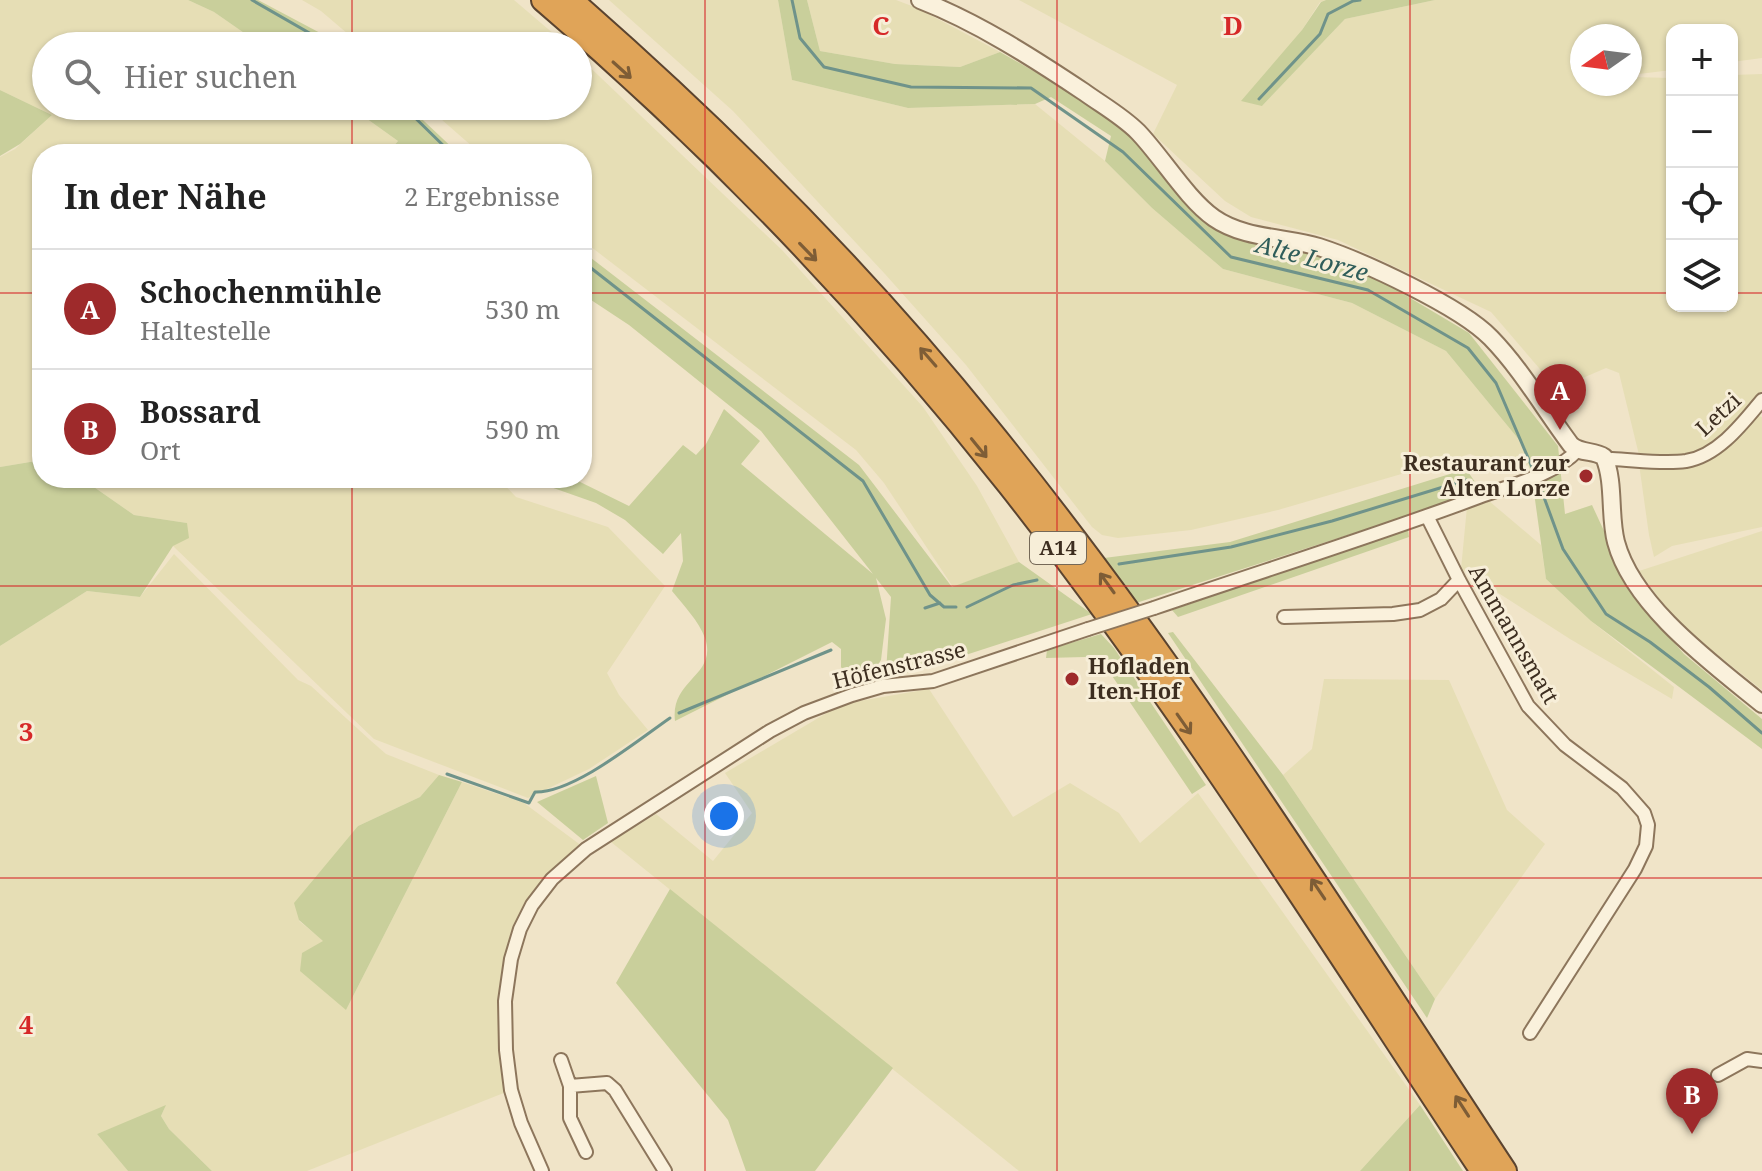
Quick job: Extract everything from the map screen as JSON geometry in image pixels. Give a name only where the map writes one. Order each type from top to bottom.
[{"type":"highway","name":"A14","points":[[543,0],[579,32]]},
{"type":"highway","name":"A14","points":[[571,0],[678,96],[834,252],[926,354],[1024,473],[1180,684],[1505,1171]]},
{"type":"highway","name":"A14","points":[[592,43],[767,209],[889,341],[978,446],[1099,603],[1166,699],[1482,1171]]},
{"type":"street","points":[[920,0],[988,33],[1062,77],[1120,117],[1138,132],[1215,219],[1242,230],[1317,246],[1341,255],[1482,329],[1511,360],[1571,445],[1578,450],[1598,453],[1606,461],[1616,542],[1644,594],[1677,632],[1762,704]]},
{"type":"street","name":"Letzi","points":[[1606,461],[1688,461],[1712,451],[1741,425],[1762,400]]},
{"type":"street","name":"Höfenstrasse","points":[[542,1171],[521,1123],[511,1090],[505,1001],[511,959],[520,929],[532,905],[552,879],[586,849],[770,731],[804,713],[883,686],[933,681],[1427,516],[1558,466],[1578,450]]},
{"type":"street","name":"Ammannsmatt","points":[[1427,516],[1528,706],[1565,745],[1622,788],[1644,813],[1648,825],[1646,846],[1635,869],[1530,1033]]},
{"type":"street","points":[[1284,617],[1393,614],[1420,610],[1441,599],[1459,580]]},
{"type":"street","points":[[1718,1075],[1747,1059],[1762,1061]]},
{"type":"street","points":[[561,1060],[570,1086],[570,1118],[586,1152]]},
{"type":"street","points":[[570,1086],[607,1083],[615,1090],[665,1171]]},
{"type":"shaded area","points":[[0,0],[188,0],[214,12],[243,32],[32,32],[32,105],[0,90]]},
{"type":"shaded area","points":[[302,0],[514,0],[552,32],[346,32]]},
{"type":"shaded area","points":[[609,0],[778,0],[792,80],[908,108],[1035,104],[1105,161],[1152,208],[1223,269],[1352,303],[1446,351],[1525,447],[1529,464],[1493,474],[1481,458],[1470,454],[1278,510],[1191,530],[1118,538],[1102,535],[1092,527],[966,365],[885,274],[733,111]]},
{"type":"shaded area","points":[[807,0],[896,0],[1000,52],[960,67],[895,64],[820,51]]},
{"type":"shaded area","points":[[1019,0],[1326,0],[1320,2],[1302,30],[1262,106],[1345,19],[1435,0],[1762,0],[1762,58],[1738,61],[1738,24],[1666,24],[1666,71],[1642,74],[1642,24],[1570,24],[1570,96],[1642,96],[1642,77],[1666,78],[1666,312],[1738,312],[1738,75],[1762,74],[1762,400],[1741,425],[1688,461],[1639,455],[1619,373],[1606,368],[1557,389],[1491,312],[1338,240],[1251,217],[1225,201],[1153,134],[1177,85]]},
{"type":"shaded area","points":[[592,69],[782,250],[923,407],[977,486],[1019,562],[953,587],[884,483],[856,450],[592,248],[592,144],[470,144],[442,120],[592,120]]},
{"type":"shaded area","points":[[47,120],[369,120],[398,141],[395,144],[32,144],[32,462],[0,467],[0,157],[15,149]]},
{"type":"shaded area","points":[[1754,415],[1762,417],[1762,527],[1672,546],[1654,557],[1639,464],[1694,464]]},
{"type":"shaded area","points":[[95,488],[507,488],[516,497],[608,527],[665,586],[607,673],[619,695],[648,730],[589,769],[528,798],[374,739],[173,546],[187,523],[134,515]]},
{"type":"shaded area","points":[[1489,501],[1541,545],[1546,579],[1591,621],[1674,687],[1672,699],[1570,639],[1461,569],[1467,507]]},
{"type":"shaded area","points":[[1762,531],[1762,690],[1701,642],[1666,608],[1639,571]]},
{"type":"shaded area","points":[[174,554],[298,680],[311,686],[386,754],[439,775],[420,797],[358,826],[299,921],[324,941],[346,1010],[462,782],[524,803],[586,849],[551,879],[511,959],[511,1090],[307,1171],[212,1171],[169,1129],[161,1116],[165,1107],[97,1134],[128,1171],[0,1171],[0,646],[87,591],[140,597]]},
{"type":"shaded area","points":[[1324,679],[1449,680],[1507,810],[1545,844],[1435,999],[1283,775],[1312,749]]},
{"type":"shaded area","points":[[929,689],[1013,817],[1070,783],[1119,813],[1140,843],[1198,793],[1420,1105],[1360,1171],[1019,1171],[611,842],[656,814],[713,861],[752,813],[725,773],[842,704]]},
{"type":"green space","points":[[188,0],[258,0],[318,32],[243,32],[214,12]]},
{"type":"green space","points":[[778,0],[807,0],[820,51],[895,64],[960,67],[1000,52],[1101,109],[1178,180],[1211,223],[1353,264],[1469,333],[1558,446],[1565,514],[1592,505],[1635,598],[1684,654],[1762,719],[1762,749],[1591,621],[1546,579],[1525,447],[1446,351],[1352,303],[1223,269],[1152,208],[1105,161],[1111,136],[1051,97],[1035,104],[908,108],[792,80]]},
{"type":"green space","points":[[1435,0],[1345,19],[1262,106],[1241,101],[1302,30],[1321,2]]},
{"type":"green space","points":[[0,90],[32,105],[32,120],[46,120],[20,144],[0,156]]},
{"type":"green space","points":[[369,120],[423,120],[448,144],[395,144],[398,141]]},
{"type":"green space","points":[[592,259],[859,465],[952,587],[1019,562],[1092,614],[910,673],[886,672],[891,597],[876,578],[886,619],[881,660],[869,679],[853,687],[841,667],[841,649],[832,642],[675,721],[679,696],[700,670],[707,651],[699,625],[672,591],[683,561],[681,533],[663,554],[625,520],[596,503],[553,488],[592,488],[629,506],[683,445],[696,455],[706,444],[724,409],[760,441],[741,464],[873,574],[761,431],[629,325],[592,301]]},
{"type":"green space","points":[[32,462],[32,488],[95,488],[134,515],[187,523],[189,538],[173,546],[140,597],[87,591],[0,646],[0,467]]},
{"type":"green space","points":[[1466,469],[1482,492],[1133,604],[1104,558],[1230,542]]},
{"type":"green space","points":[[1408,529],[1409,537],[1178,617],[1172,610]]},
{"type":"green space","points":[[1173,632],[1283,775],[1435,999],[1427,1018],[1168,633]]},
{"type":"green space","points":[[1101,634],[1114,648],[1206,785],[1192,794],[1104,664],[1085,657],[1046,658],[1047,650]]},
{"type":"green space","points":[[439,775],[462,782],[346,1010],[300,971],[302,953],[323,941],[299,920],[294,903],[358,826],[420,797]]},
{"type":"green space","points":[[596,776],[608,823],[583,840],[537,802]]},
{"type":"green space","points":[[670,889],[893,1068],[815,1171],[746,1171],[728,1120],[616,983]]},
{"type":"green space","points":[[166,1105],[161,1116],[169,1129],[212,1171],[128,1171],[97,1134]]},
{"type":"green space","points":[[1420,1105],[1463,1171],[1360,1171]]},
{"type":"waterway","points":[[252,0],[308,32]]},
{"type":"waterway","name":"Alte Lorze","points":[[792,0],[800,38],[824,67],[911,87],[1031,88],[1123,152],[1231,257],[1368,290],[1468,348],[1496,383],[1535,474]]},
{"type":"waterway","points":[[1259,99],[1320,34],[1328,14],[1360,0]]},
{"type":"waterway","points":[[417,120],[442,144]]},
{"type":"waterway","points":[[592,269],[863,481],[930,595],[944,607],[956,607]]},
{"type":"waterway","points":[[1119,564],[1231,547],[1332,521],[1466,480]]},
{"type":"waterway","name":"Alte Lorze","points":[[1538,481],[1563,549],[1606,614],[1650,642],[1709,687],[1762,733]]},
{"type":"waterway","points":[[967,607],[1013,585],[1037,580]]},
{"type":"waterway","points":[[925,608],[940,603]]},
{"type":"waterway","points":[[679,713],[831,650]]},
{"type":"waterway","points":[[447,774],[529,803],[535,792],[551,790],[586,775],[670,718]]},
{"type":"place","name":"Schochenmühle","points":[[1560,430]]},
{"type":"place","name":"Restaurant zur Alten Lorze","points":[[1586,476]]},
{"type":"place","name":"Hofladen Iten-Hof","points":[[1072,679]]},
{"type":"place","name":"Bossard","points":[[1692,1134]]}]
